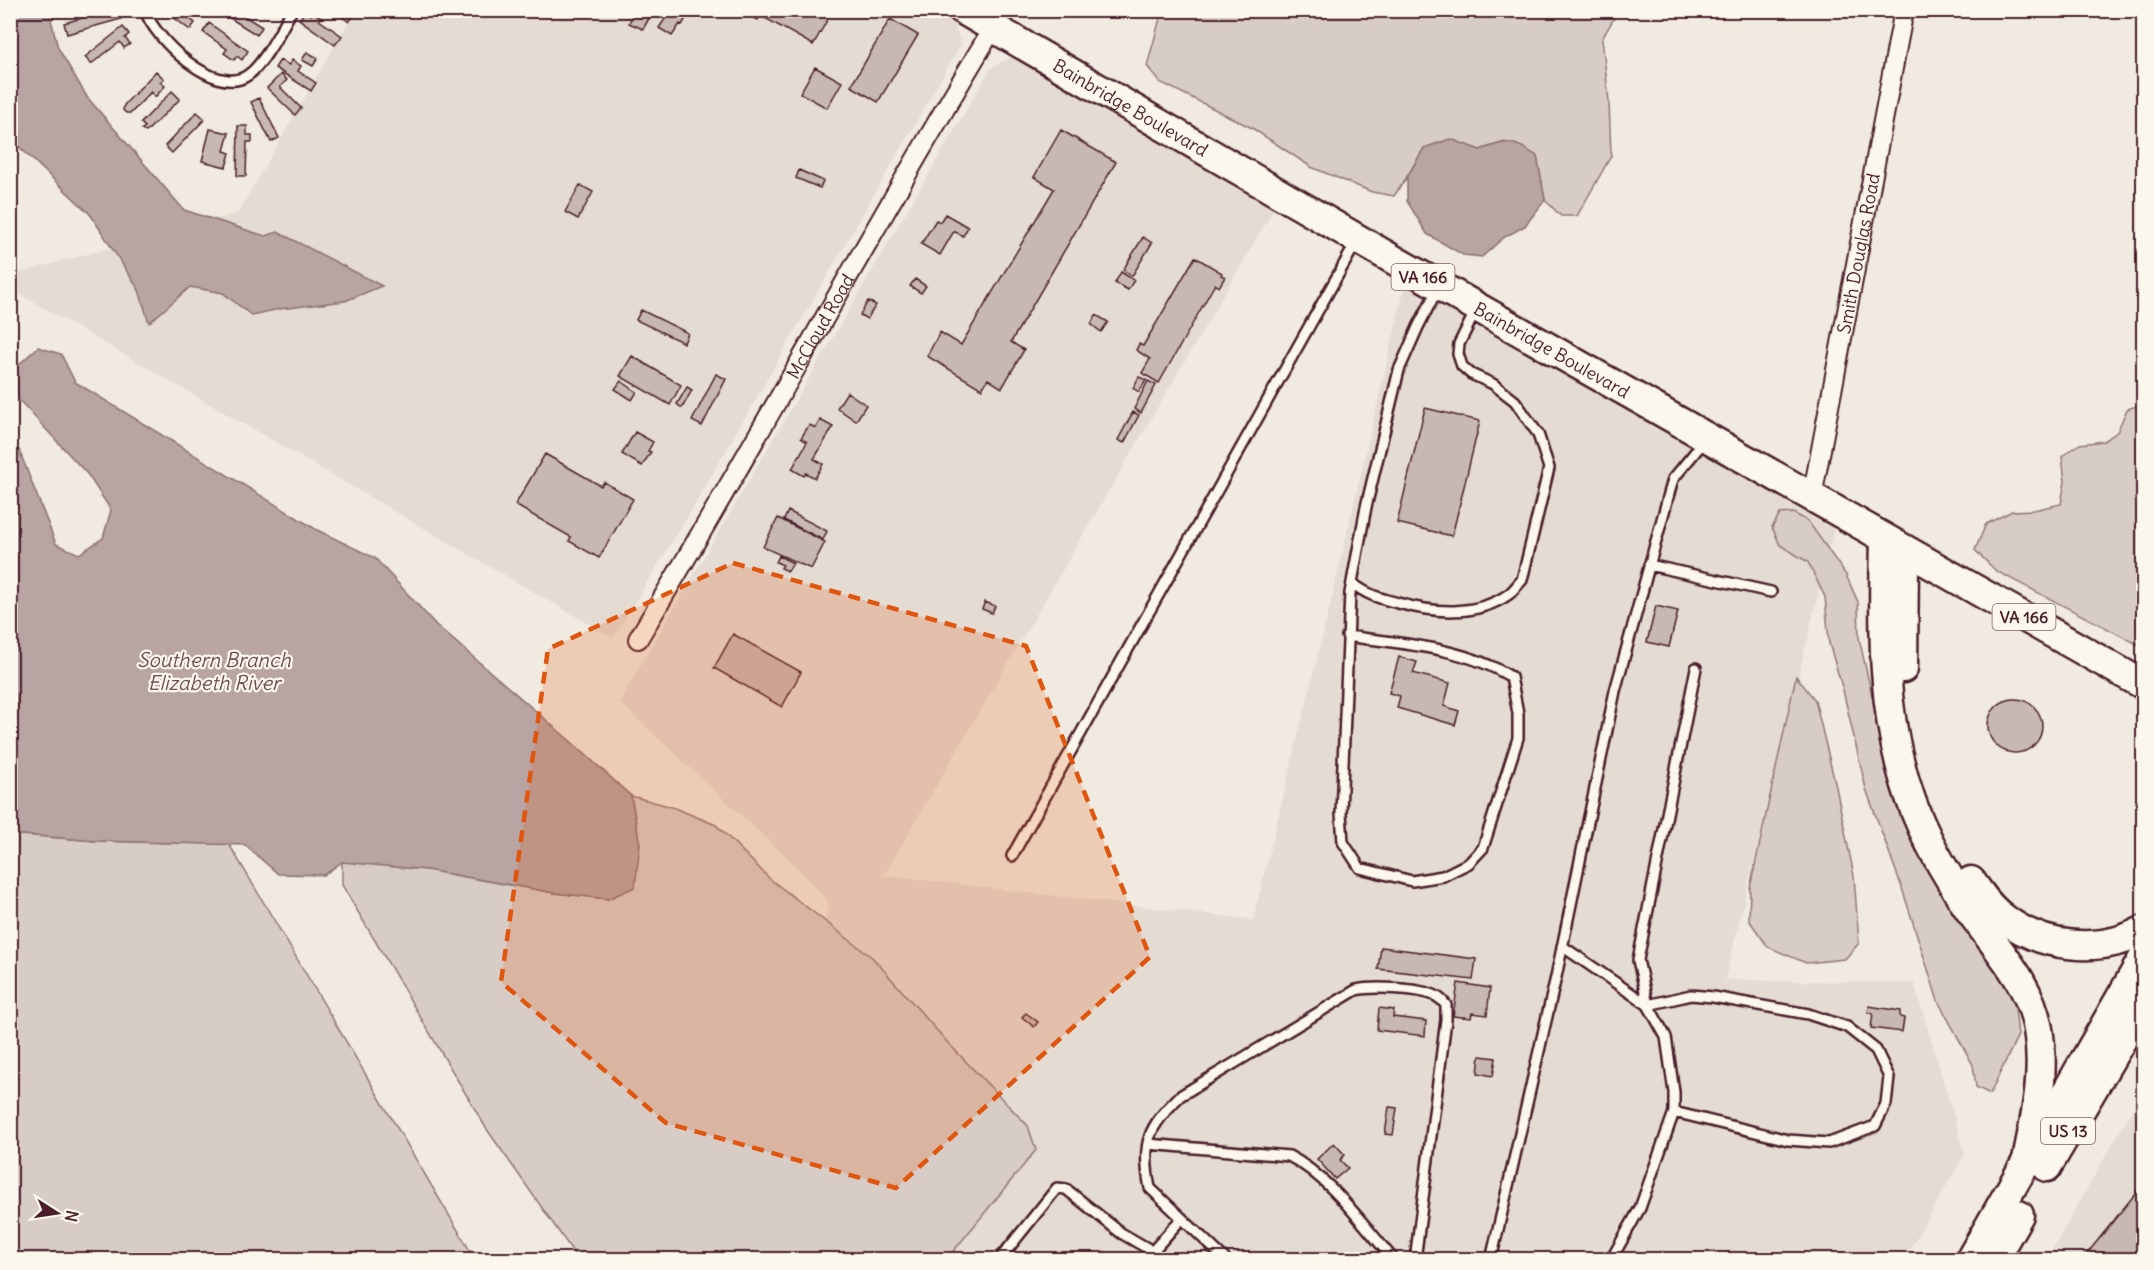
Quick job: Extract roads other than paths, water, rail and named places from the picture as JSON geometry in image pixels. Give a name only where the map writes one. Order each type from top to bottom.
[{"type":"main road","name":"Bainbridge Boulevard","points":[[963,10],[993,19],[1358,239],[2144,685]]},
{"type":"main road","points":[[1895,545],[1905,704],[1915,750],[1930,794],[1964,870],[1983,898],[2000,916],[2021,930],[2042,939],[2090,945],[2119,941],[2144,930]]},
{"type":"main road","points":[[1895,545],[1883,627],[1886,680],[1900,762],[1911,800],[1930,844],[1966,906],[2019,977],[2032,1006],[2038,1030],[2041,1061],[2040,1094],[2026,1165]]},
{"type":"main road","name":"US 13","points":[[1970,1260],[2144,957]]},
{"type":"main road","name":"US 13","points":[[1994,1260],[2144,1002]]},
{"type":"street","name":"Smith Douglas Road","points":[[1812,496],[1904,10]]},
{"type":"street","name":"McCloud Road","points":[[638,639],[715,509],[993,19]]},
{"type":"lane","points":[[145,10],[148,19],[177,54],[202,73],[230,81],[248,76],[264,57],[292,10]]},
{"type":"lane","points":[[1011,856],[1358,239]]},
{"type":"lane","points":[[1347,636],[1448,651],[1495,667],[1511,677],[1518,713],[1518,738],[1486,837],[1482,848],[1469,863],[1443,876],[1412,881],[1360,868],[1343,842],[1341,813],[1347,636],[1352,583],[1366,507],[1399,370],[1440,286]]},
{"type":"lane","points":[[1352,583],[1365,594],[1420,609],[1448,612],[1485,605],[1509,594],[1522,580],[1549,468],[1538,434],[1515,401],[1493,384],[1471,374],[1462,366],[1458,354],[1459,344],[1478,307]]},
{"type":"lane","points":[[1491,1260],[1562,946],[1615,691],[1673,479],[1707,437]]},
{"type":"lane","points":[[1649,565],[1771,592]]},
{"type":"lane","points":[[1611,1260],[1640,1208],[1674,1112],[1674,1092],[1666,1037],[1648,1005],[1638,960],[1696,668]]},
{"type":"lane","points":[[1562,946],[1648,1005],[1691,995],[1808,1014],[1847,1026],[1876,1050],[1889,1077],[1886,1104],[1875,1126],[1829,1143],[1788,1140],[1674,1112]]},
{"type":"lane","points":[[1226,1260],[1150,1188],[1147,1174],[1150,1133],[1159,1117],[1180,1096],[1356,990],[1367,987],[1424,992],[1439,997],[1446,1005],[1446,1020],[1415,1260]]},
{"type":"lane","points":[[1148,1144],[1289,1156],[1320,1176],[1394,1260]]},
{"type":"lane","points":[[999,1260],[1057,1188],[1066,1189],[1121,1233],[1147,1248],[1154,1256],[1182,1218]]},
{"type":"water","points":[[11,10],[49,11],[58,48],[87,97],[184,210],[265,236],[278,232],[382,286],[345,301],[251,315],[223,293],[190,287],[149,323],[139,290],[90,214],[13,141],[11,136]]},
{"type":"water","points":[[1450,139],[1480,150],[1497,144],[1510,143],[1521,146],[1537,156],[1545,200],[1525,226],[1503,238],[1482,257],[1463,255],[1427,234],[1407,201],[1407,177],[1424,148]]},
{"type":"water","points":[[11,231],[16,247],[17,265],[16,283],[11,299]]},
{"type":"water","name":"Southern Branch Elizabeth River","points":[[38,347],[61,354],[75,382],[317,530],[375,558],[436,625],[631,796],[640,845],[635,887],[608,899],[555,893],[427,870],[342,862],[324,875],[278,874],[245,845],[97,841],[11,834],[11,444],[19,450],[56,544],[79,554],[103,538],[111,510],[88,475],[19,400],[15,368]]}]
